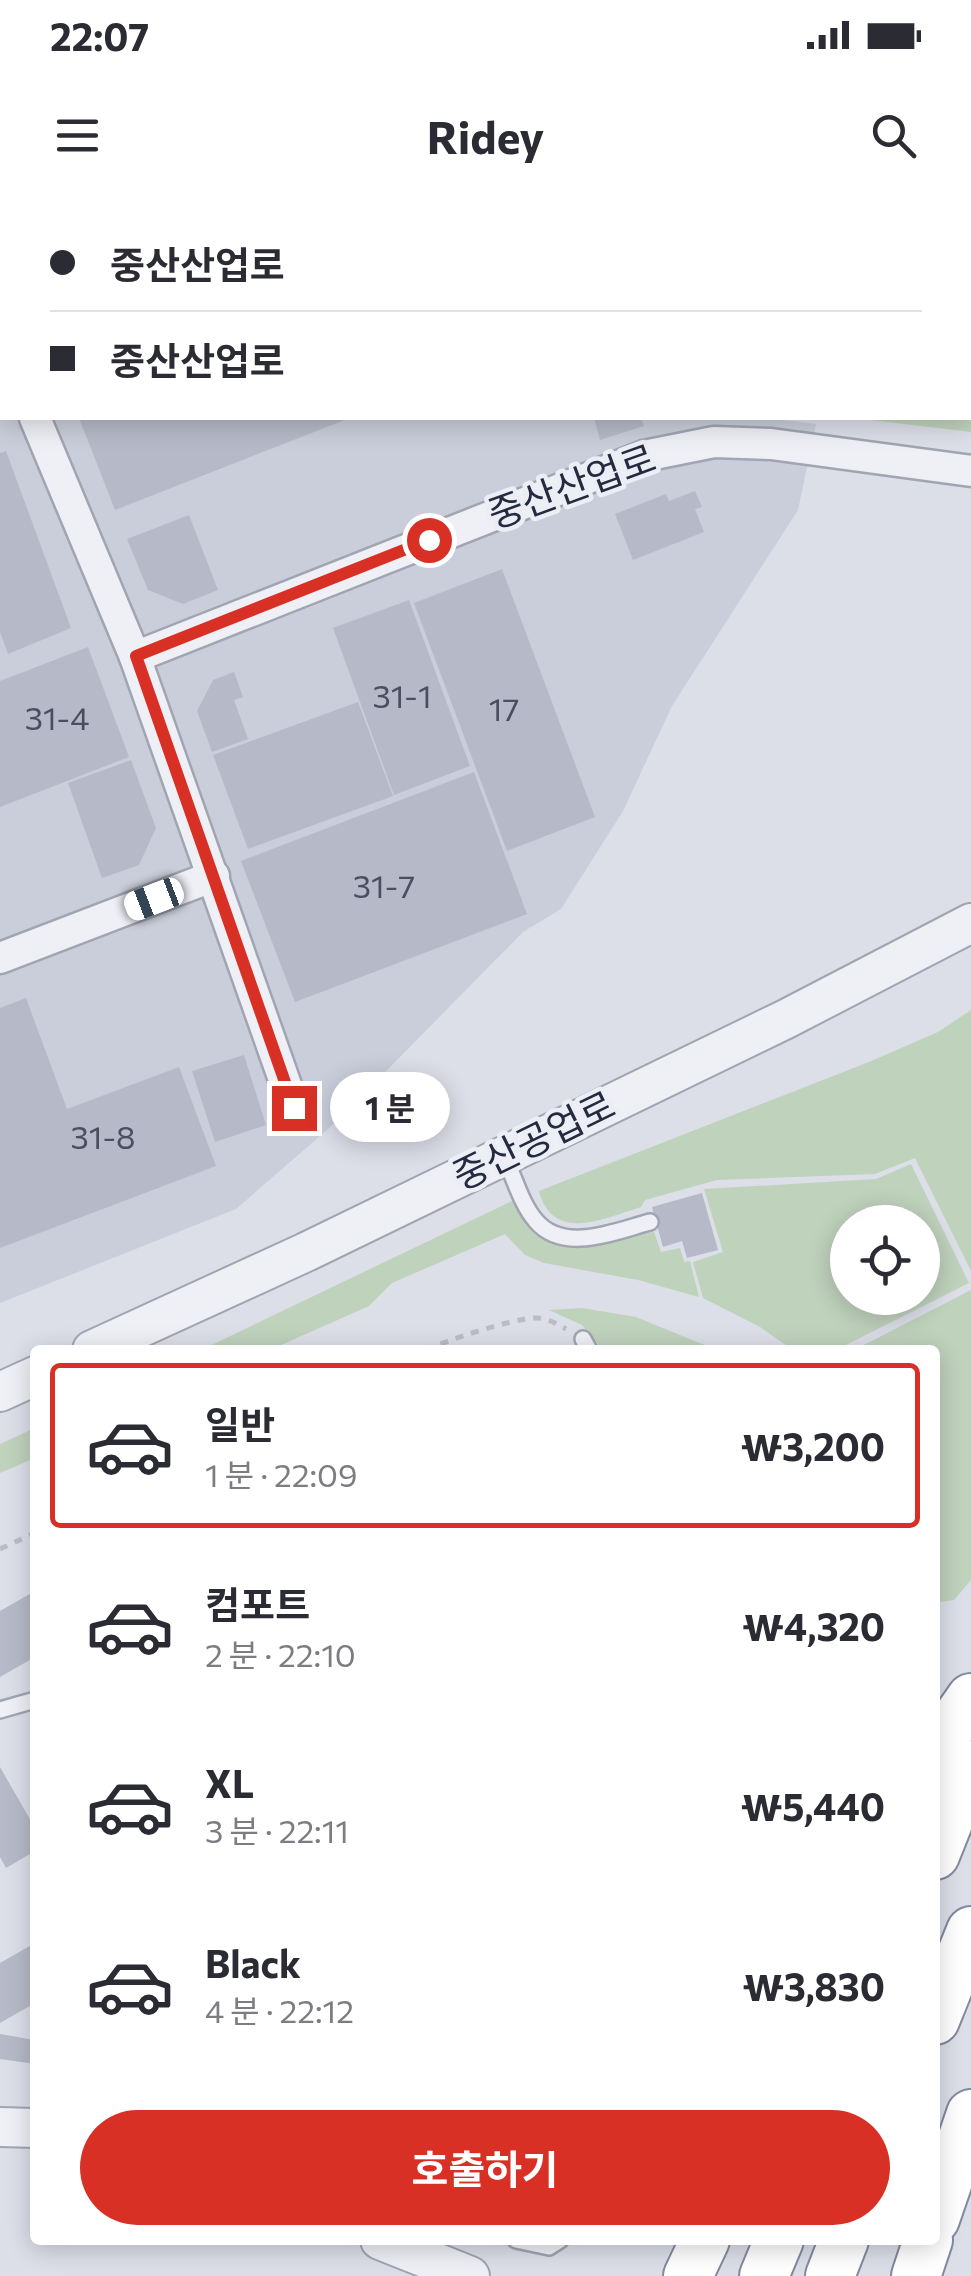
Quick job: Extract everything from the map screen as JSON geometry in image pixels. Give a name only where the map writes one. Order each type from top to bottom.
[{"type":"highway","points":[[940,1749],[971,1698]]},
{"type":"highway","points":[[940,1842],[971,1765]]},
{"type":"highway","points":[[940,2008],[971,1930]]},
{"type":"highway","points":[[940,2204],[971,2114]]},
{"type":"highway","points":[[688,2276],[702,2245]]},
{"type":"highway","points":[[764,2276],[777,2245]]},
{"type":"highway","points":[[830,2276],[842,2245]]},
{"type":"highway","points":[[916,2276],[926,2245]]},
{"type":"street","points":[[36,420],[136,656],[294,1108]]},
{"type":"street","name":"중산산업로","points":[[136,656],[644,456],[714,442],[771,444],[971,471]]},
{"type":"street","points":[[0,958],[214,876]]},
{"type":"street","name":"중산공업로","points":[[103,1345],[306,1252],[786,1020],[971,923]]},
{"type":"street","points":[[0,1392],[30,1378]]},
{"type":"street","points":[[0,2126],[30,2128]]},
{"type":"street","points":[[392,2245],[470,2276]]},
{"type":"lane","points":[[504,1156],[538,1224],[553,1232],[592,1238],[650,1222]]},
{"type":"lane","points":[[0,1710],[30,1701]]},
{"type":"path","points":[[437,1345],[534,1318],[552,1321],[586,1345]]},
{"type":"path","points":[[0,1549],[30,1535]]},
{"type":"shaded area","points":[[0,420],[783,420],[816,424],[798,510],[672,706],[623,811],[561,909],[523,932],[335,1123],[236,1209],[0,1303]]},
{"type":"green space","points":[[871,420],[971,420],[971,432]]},
{"type":"green space","points":[[971,1010],[971,1271],[915,1158],[875,1174],[717,1180],[645,1200],[641,1207],[612,1217],[582,1223],[556,1217],[539,1191],[869,1062],[938,1032]]},
{"type":"green space","points":[[911,1164],[931,1205],[830,1205],[830,1315],[905,1315],[846,1345],[786,1345],[703,1298],[693,1262],[723,1252],[704,1189],[876,1179]]},
{"type":"green space","points":[[514,1200],[525,1221],[555,1242],[593,1244],[654,1232],[661,1252],[680,1248],[684,1262],[690,1261],[699,1297],[638,1280],[544,1263],[525,1255],[505,1234],[392,1283],[369,1306],[281,1345],[211,1345]]},
{"type":"green space","points":[[940,1224],[969,1283],[940,1298]]},
{"type":"green space","points":[[971,1290],[971,1580],[954,1600],[940,1602],[940,1345],[864,1345],[922,1315],[940,1315],[940,1306]]},
{"type":"green space","points":[[582,1308],[636,1317],[705,1345],[599,1345],[582,1325],[549,1310]]},
{"type":"green space","points":[[30,1430],[30,1460],[0,1473],[0,1444]]},
{"type":"building","points":[[80,420],[345,420],[115,510]]},
{"type":"building","points":[[595,420],[642,420],[644,426],[600,440]]},
{"type":"building","points":[[6,451],[71,628],[8,654],[0,632],[0,453]]},
{"type":"building","points":[[695,491],[702,507],[695,509],[704,532],[633,560],[615,514],[666,494],[669,501]]},
{"type":"building","points":[[189,515],[218,590],[183,604],[148,590],[127,539]]},
{"type":"building","points":[[502,569],[595,817],[507,851],[414,603]]},
{"type":"building","points":[[409,600],[470,766],[394,795],[333,628]]},
{"type":"building","points":[[88,647],[129,757],[0,807],[0,681]]},
{"type":"building","points":[[234,672],[243,697],[234,700],[248,739],[212,752],[197,711],[213,680]]},
{"type":"building","points":[[358,702],[393,796],[248,849],[213,755]]},
{"type":"building","points":[[131,760],[156,828],[139,865],[102,878],[68,783]]},
{"type":"building","points":[[474,772],[527,914],[295,1002],[241,861]]},
{"type":"building","points":[[26,998],[67,1109],[179,1067],[216,1166],[0,1248],[0,1008]]},
{"type":"building","points":[[244,1055],[266,1125],[215,1142],[192,1071]]},
{"type":"building","points":[[702,1193],[718,1250],[687,1258],[682,1241],[663,1247],[652,1207]]},
{"type":"building","points":[[30,1594],[30,1660],[0,1677],[0,1611]]},
{"type":"building","points":[[0,1767],[30,1819],[30,1854],[6,1868],[0,1857]]},
{"type":"building","points":[[30,1946],[30,2006],[0,2023],[0,1963]]},
{"type":"building","points":[[0,2034],[30,2039],[30,2063],[0,2059]]},
{"type":"route","points":[[294,1108],[136,656],[429,540]]}]
